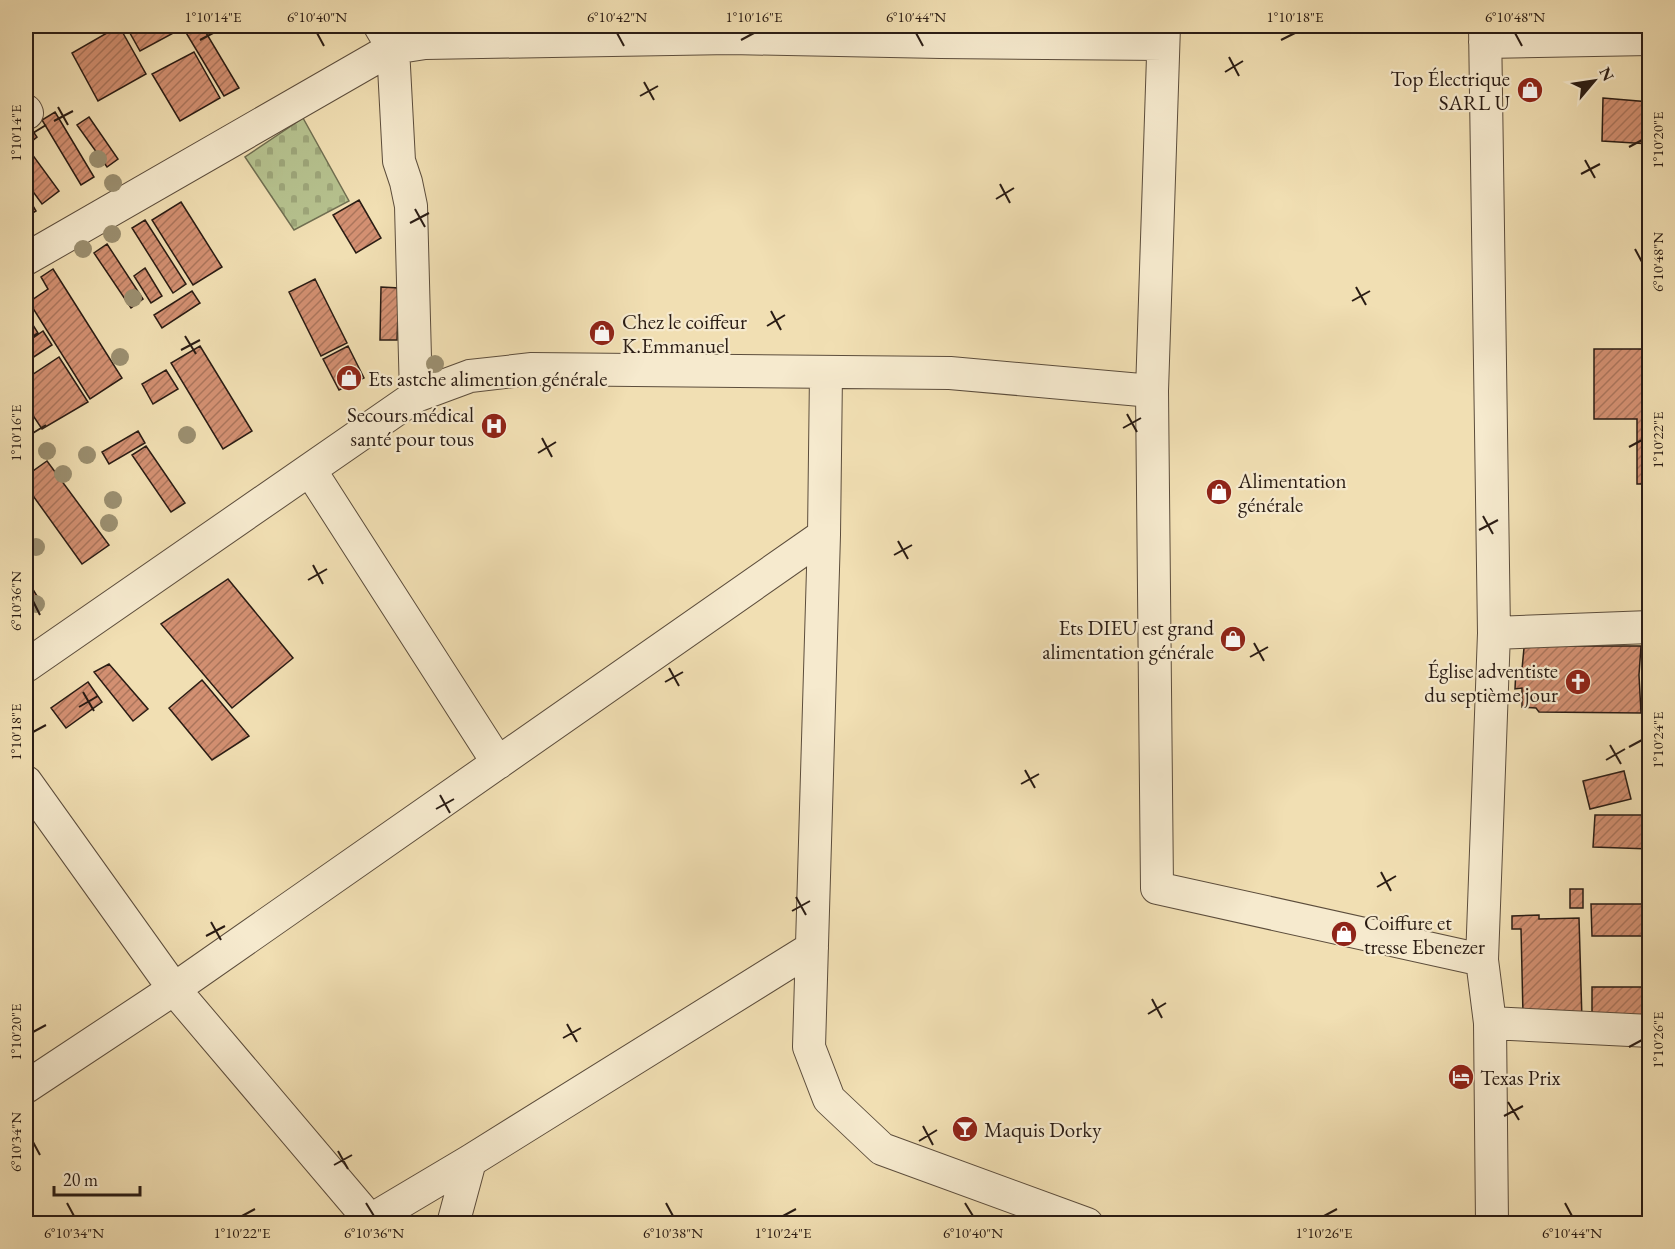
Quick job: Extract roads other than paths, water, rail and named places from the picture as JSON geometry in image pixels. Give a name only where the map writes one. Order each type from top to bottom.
[{"type":"street","points":[[26,259],[386,37],[425,43],[726,32],[930,42],[1164,34],[1152,391],[1157,888],[1482,960]]},
{"type":"street","points":[[1492,1224],[1490,1023],[1482,960],[1494,633],[1485,34],[1650,39]]},
{"type":"street","points":[[386,37],[399,161],[411,206],[416,396]]},
{"type":"street","points":[[26,666],[416,396],[470,376],[531,369],[826,373],[950,372],[1152,391]]},
{"type":"street","points":[[826,373],[824,535],[809,1047],[829,1099],[882,1149],[1087,1224]]},
{"type":"street","points":[[310,470],[498,763]]},
{"type":"street","points":[[26,1087],[174,990],[824,535]]},
{"type":"street","points":[[1494,633],[1650,627]]},
{"type":"street","points":[[26,782],[174,990],[367,1222],[470,1161],[812,948]]},
{"type":"street","points":[[1490,1023],[1650,1031]]},
{"type":"street","points":[[453,1224],[470,1161]]},
{"type":"place","name":"Top Électrique SARL U","points":[[1530,90]]},
{"type":"place","name":"Chez le coiffeur K.Emmanuel","points":[[602,333]]},
{"type":"place","name":"Ets astche alimention générale","points":[[349,378]]},
{"type":"place","name":"Secours médical santé pour tous","points":[[494,426]]},
{"type":"place","name":"Alimentation générale","points":[[1219,492]]},
{"type":"place","name":"Ets DIEU est grand alimentation générale","points":[[1233,639]]},
{"type":"place","name":"Église adventiste du septième jour","points":[[1578,682]]},
{"type":"place","name":"Coiffure et tresse Ebenezer","points":[[1344,934]]},
{"type":"place","name":"Texas Prix","points":[[1461,1077]]},
{"type":"place","name":"Maquis Dorky","points":[[965,1129]]}]
